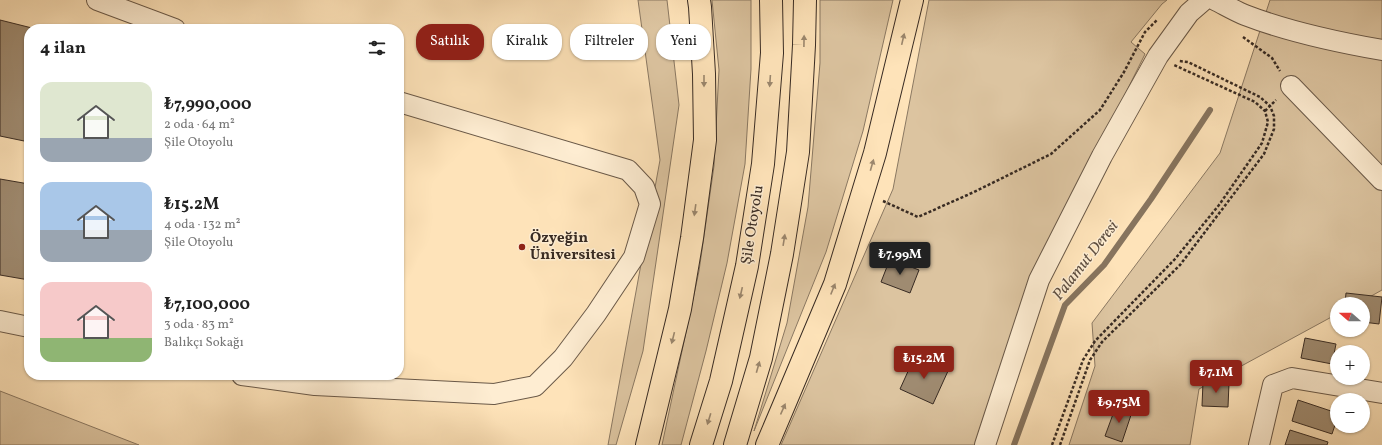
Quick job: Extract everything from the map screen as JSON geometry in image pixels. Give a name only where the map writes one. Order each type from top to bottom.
[{"type":"highway","points":[[647,445],[680,309],[692,238],[705,140],[704,74],[700,7],[698,0]]},
{"type":"highway","name":"Şile Otoyolu","points":[[701,445],[721,381],[747,266],[763,164],[772,53],[772,0]]},
{"type":"highway","points":[[735,445],[761,358],[782,254],[798,152],[805,0]]},
{"type":"highway","points":[[767,445],[835,284],[864,193],[893,84],[912,0]]},
{"type":"street","points":[[97,0],[161,24]]},
{"type":"street","points":[[985,445],[1039,280],[1102,156],[1162,50],[1188,13],[1204,0]]},
{"type":"street","points":[[1215,0],[1245,15],[1295,31],[1357,46],[1382,50]]},
{"type":"street","points":[[1291,86],[1382,180]]},
{"type":"street","points":[[278,380],[315,385],[494,394],[535,386],[568,351],[596,314],[634,257],[650,204],[644,187],[628,170],[404,103]]},
{"type":"street","points":[[0,321],[24,325]]},
{"type":"street","points":[[1259,445],[1273,385],[1292,378],[1382,393]]},
{"type":"path","points":[[864,193],[918,217],[974,192],[1051,154],[1100,110],[1124,72],[1145,32],[1162,15]]},
{"type":"path","points":[[1245,15],[1242,36],[1272,58],[1291,86],[1265,111]]},
{"type":"path","points":[[1060,445],[1090,360],[1102,342],[1180,265],[1264,154],[1274,129],[1274,116],[1270,106],[1260,97],[1188,62],[1173,60],[1162,50]]},
{"type":"path","points":[[1052,445],[1083,360],[1096,341],[1175,259],[1219,206],[1262,143],[1268,122],[1265,111],[1255,102],[1179,67],[1162,50]]},
{"type":"shaded area","points":[[638,0],[667,0],[670,24],[656,24],[656,60],[674,60],[679,105],[643,351],[616,445],[608,445],[660,160],[646,60],[648,60],[648,24],[641,24]]},
{"type":"shaded area","points":[[712,0],[751,0],[751,69],[745,164],[727,263],[706,351],[681,445],[662,445],[699,271],[714,166],[719,70]]},
{"type":"shaded area","points":[[820,0],[893,0],[863,131],[826,252],[754,431],[787,323],[808,207],[820,63]]},
{"type":"shaded area","points":[[929,0],[1167,0],[1131,42],[1145,54],[1033,280],[978,445],[781,445],[893,189]]},
{"type":"shaded area","points":[[1270,0],[1382,0],[1382,290],[1370,297],[1330,297],[1330,318],[1199,389],[1190,445],[1069,445],[1095,366],[1092,323],[1220,153]]},
{"type":"shaded area","points":[[0,391],[139,445],[0,445]]},
{"type":"building","points":[[0,20],[24,26],[24,141],[0,136]]},
{"type":"building","points":[[0,179],[24,183],[24,279],[0,275]]},
{"type":"building","points":[[890,259],[919,270],[910,293],[881,282]]},
{"type":"building","points":[[1346,293],[1382,297],[1379,324],[1370,323],[1370,297],[1346,297]]},
{"type":"building","points":[[1305,338],[1336,344],[1330,345],[1330,364],[1301,358]]},
{"type":"building","points":[[915,356],[948,371],[933,404],[900,389]]},
{"type":"building","points":[[1203,382],[1229,383],[1228,407],[1202,406]]},
{"type":"building","points":[[1298,400],[1330,411],[1330,433],[1332,433],[1332,434],[1292,421]]},
{"type":"building","points":[[1116,406],[1132,412],[1122,442],[1105,436]]},
{"type":"building","points":[[1290,430],[1328,442],[1327,445],[1285,445]]},
{"type":"waterway","name":"Palamut Deresi","points":[[1014,445],[1065,305],[1104,265],[1151,199],[1210,110]]},
{"type":"place","name":"Özyeğin Üniversitesi","points":[[522,247]]}]
